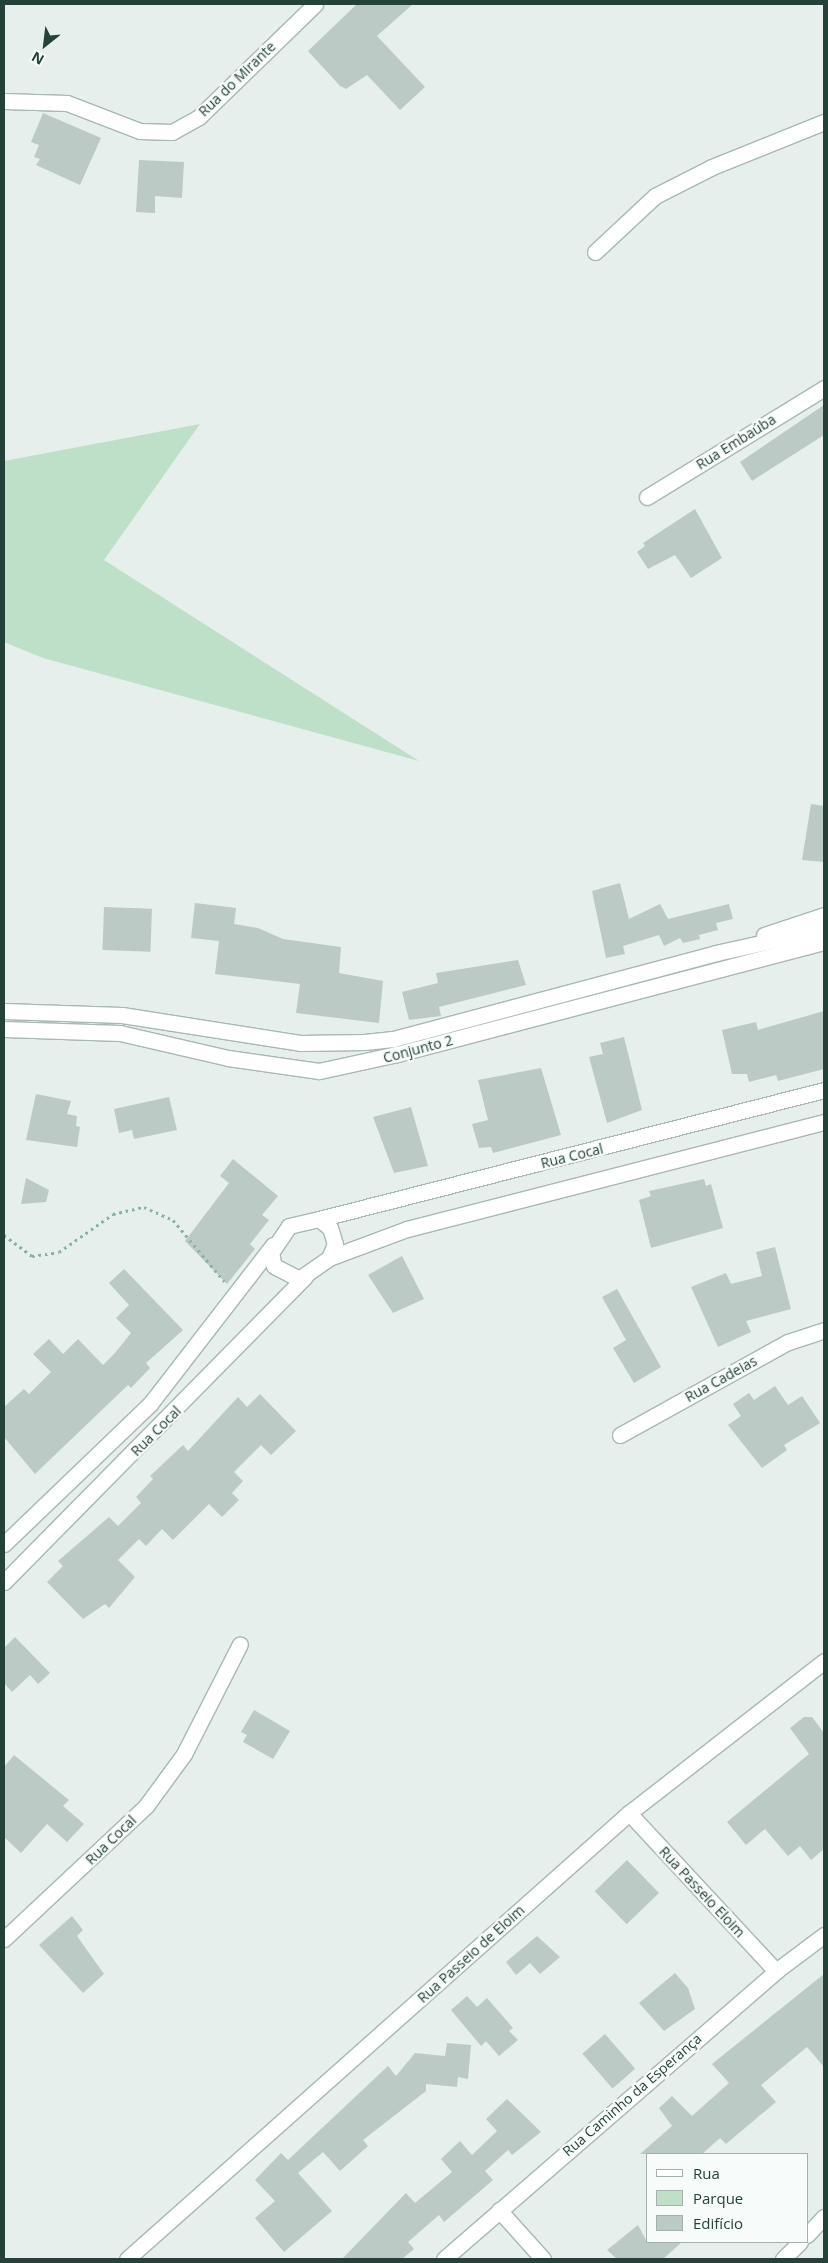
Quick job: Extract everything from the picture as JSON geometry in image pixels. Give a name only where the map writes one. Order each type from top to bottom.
[{"type":"street","name":"Rua do Mirante","points":[[4,101],[66,104],[140,131],[172,132],[199,117],[315,4]]},
{"type":"street","points":[[595,252],[655,196],[712,167],[824,122]]},
{"type":"street","name":"Rua Embaúba","points":[[648,497],[824,388]]},
{"type":"street","points":[[750,953],[752,941],[784,927],[824,915]]},
{"type":"street","name":"Conjunto 2","points":[[4,1029],[84,1029],[298,1071],[397,1054],[532,1019],[824,929]]},
{"type":"street","name":"Conjunto 2","points":[[4,1011],[84,1012],[300,1043],[393,1039],[529,1004],[750,953],[824,942]]},
{"type":"street","points":[[529,1004],[532,1019]]},
{"type":"street","points":[[84,1012],[84,1029]]},
{"type":"street","points":[[393,1039],[397,1054]]},
{"type":"street","name":"Rua Cocal","points":[[319,1219],[824,1090]]},
{"type":"street","name":"Rua Cocal","points":[[328,1258],[407,1229],[824,1122]]},
{"type":"street","points":[[319,1219],[330,1228],[335,1244],[328,1258],[305,1277],[282,1274],[274,1266],[273,1245],[295,1222],[319,1219]]},
{"type":"street","name":"Rua Cocal","points":[[4,1544],[150,1404],[273,1245]]},
{"type":"street","name":"Rua Cocal","points":[[4,1582],[305,1277]]},
{"type":"street","name":"Rua Cadeias","points":[[620,1435],[788,1342],[824,1330]]},
{"type":"street","name":"Rua Cocal","points":[[4,1939],[146,1806],[184,1754],[240,1644]]},
{"type":"street","name":"Rua Passeio de Eloim","points":[[127,2259],[629,1813],[824,1661]]},
{"type":"street","name":"Rua Passeio Eloim","points":[[629,1813],[776,1971]]},
{"type":"street","name":"Rua Caminho da Esperança","points":[[444,2259],[776,1971],[824,1935]]},
{"type":"street","points":[[499,2210],[544,2259]]},
{"type":"street","points":[[808,2234],[824,2216]]},
{"type":"street","points":[[783,2259],[799,2243]]},
{"type":"path","points":[[4,1235],[32,1256],[59,1252],[113,1214],[144,1207],[173,1220],[236,1294]]},
{"type":"green space","points":[[200,424],[104,560],[419,761],[43,658],[4,642],[4,461]]},
{"type":"building","points":[[357,4],[413,4],[377,36],[425,87],[400,110],[367,75],[346,89],[340,86],[308,51]]},
{"type":"building","points":[[43,113],[101,138],[80,185],[36,165],[40,159],[34,157],[39,145],[31,142]]},
{"type":"building","points":[[139,160],[184,162],[182,198],[155,196],[155,213],[136,212]]},
{"type":"building","points":[[824,405],[824,435],[752,481],[740,462]]},
{"type":"building","points":[[695,509],[722,558],[691,578],[675,555],[648,569],[637,552],[645,546],[643,543]]},
{"type":"building","points":[[811,804],[824,806],[824,862],[802,860]]},
{"type":"building","points":[[620,883],[629,919],[660,904],[668,919],[729,904],[733,919],[716,923],[718,930],[699,935],[700,939],[683,943],[680,938],[664,946],[659,935],[623,946],[625,954],[606,958],[592,891]]},
{"type":"building","points":[[195,903],[236,908],[234,924],[258,928],[283,939],[341,947],[339,973],[383,981],[379,1023],[296,1013],[300,984],[215,974],[219,941],[191,938]]},
{"type":"building","points":[[104,907],[152,909],[150,952],[102,950]]},
{"type":"building","points":[[518,960],[526,985],[439,1007],[441,1016],[409,1020],[402,992],[438,983],[436,973]]},
{"type":"building","points":[[824,1011],[824,1069],[778,1081],[776,1075],[749,1082],[747,1074],[732,1074],[722,1030],[756,1022],[758,1030]]},
{"type":"building","points":[[624,1037],[642,1110],[607,1123],[589,1057],[603,1054],[600,1043]]},
{"type":"building","points":[[541,1068],[561,1135],[493,1153],[491,1147],[479,1148],[472,1124],[488,1120],[478,1080]]},
{"type":"building","points":[[36,1094],[71,1101],[67,1114],[77,1116],[76,1126],[80,1127],[77,1147],[26,1140]]},
{"type":"building","points":[[169,1097],[177,1130],[134,1139],[132,1130],[119,1133],[114,1109]]},
{"type":"building","points":[[411,1107],[428,1166],[394,1173],[373,1117]]},
{"type":"building","points":[[233,1159],[278,1196],[262,1215],[269,1220],[250,1244],[255,1249],[227,1284],[185,1241],[229,1183],[220,1176]]},
{"type":"building","points":[[26,1178],[49,1190],[46,1202],[21,1204]]},
{"type":"building","points":[[704,1179],[706,1186],[711,1184],[723,1228],[651,1248],[639,1200],[651,1196],[649,1191]]},
{"type":"building","points":[[775,1247],[791,1309],[746,1321],[751,1332],[718,1347],[691,1287],[726,1273],[731,1284],[762,1276],[756,1252]]},
{"type":"building","points":[[402,1256],[424,1299],[393,1313],[368,1275]]},
{"type":"building","points":[[124,1269],[183,1330],[146,1363],[150,1368],[131,1388],[128,1385],[35,1474],[4,1437],[4,1407],[24,1389],[29,1394],[51,1372],[33,1354],[49,1339],[63,1354],[78,1339],[103,1365],[115,1353],[131,1333],[116,1318],[129,1305],[109,1283]]},
{"type":"building","points":[[617,1289],[661,1367],[634,1383],[613,1348],[626,1340],[602,1297]]},
{"type":"building","points":[[775,1386],[788,1405],[802,1396],[820,1423],[784,1445],[787,1450],[762,1468],[728,1425],[741,1416],[733,1404],[749,1393],[754,1400]]},
{"type":"building","points":[[260,1394],[296,1431],[271,1455],[261,1445],[234,1472],[243,1481],[232,1493],[239,1500],[222,1517],[209,1504],[173,1540],[162,1529],[146,1546],[139,1539],[118,1560],[135,1577],[109,1608],[105,1604],[83,1619],[47,1582],[63,1566],[58,1561],[109,1517],[118,1526],[141,1503],[136,1497],[153,1479],[150,1476],[183,1445],[188,1451],[238,1397],[247,1407]]},
{"type":"building","points":[[15,1637],[50,1673],[38,1684],[30,1675],[12,1692],[4,1683],[4,1648]]},
{"type":"building","points":[[254,1710],[290,1731],[273,1759],[243,1742],[247,1735],[241,1732]]},
{"type":"building","points":[[804,1717],[812,1717],[824,1733],[824,1849],[811,1860],[800,1846],[788,1856],[765,1829],[746,1845],[727,1822],[809,1754],[790,1728]]},
{"type":"building","points":[[14,1755],[69,1800],[63,1806],[84,1824],[67,1842],[47,1824],[21,1853],[4,1837],[4,1767]]},
{"type":"building","points":[[627,1860],[659,1893],[627,1924],[595,1891]]},
{"type":"building","points":[[72,1916],[83,1930],[77,1936],[104,1974],[83,1993],[39,1945]]},
{"type":"building","points":[[537,1936],[560,1957],[540,1974],[530,1963],[516,1975],[506,1962]]},
{"type":"building","points":[[675,1973],[688,1988],[695,2009],[664,2031],[639,2003]]},
{"type":"building","points":[[824,1974],[824,2067],[807,2047],[761,2085],[776,2102],[726,2144],[720,2138],[703,2153],[640,2154],[672,2126],[659,2108],[672,2096],[692,2116],[729,2083],[712,2064]]},
{"type":"building","points":[[467,1996],[477,2007],[487,1998],[513,2028],[509,2031],[518,2040],[499,2056],[486,2041],[481,2046],[451,2010]]},
{"type":"building","points":[[605,2034],[635,2069],[613,2088],[582,2054]]},
{"type":"building","points":[[447,2043],[471,2045],[468,2079],[458,2077],[457,2087],[426,2084],[426,2091],[363,2140],[368,2146],[340,2171],[323,2152],[298,2173],[332,2211],[284,2252],[255,2218],[275,2201],[255,2180],[281,2153],[288,2160],[388,2066],[396,2076],[415,2053],[445,2056]]},
{"type":"building","points":[[507,2099],[541,2132],[512,2155],[508,2150],[485,2171],[493,2180],[444,2222],[439,2215],[408,2242],[414,2249],[402,2259],[342,2259],[406,2193],[415,2203],[452,2172],[441,2159],[460,2141],[472,2155],[497,2131],[486,2119]]},
{"type":"building","points":[[638,2225],[646,2243],[681,2243],[663,2259],[617,2259],[607,2250]]}]
